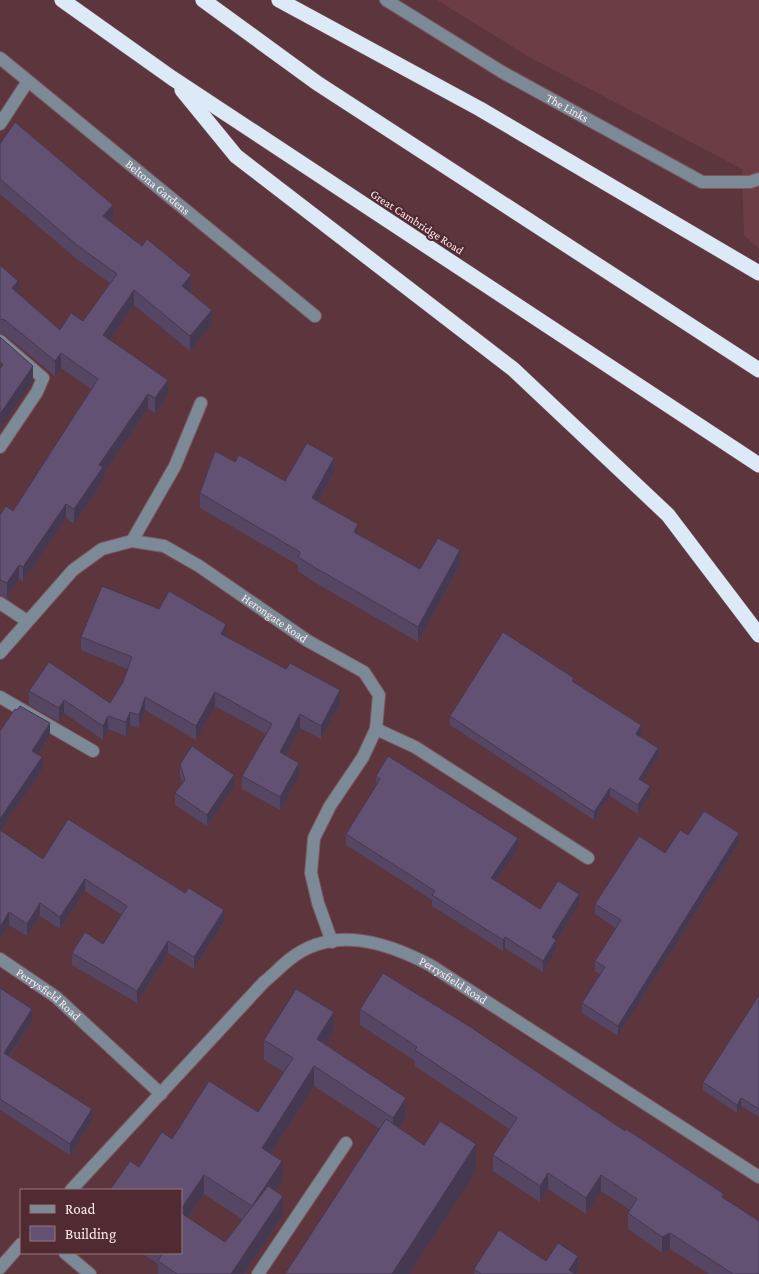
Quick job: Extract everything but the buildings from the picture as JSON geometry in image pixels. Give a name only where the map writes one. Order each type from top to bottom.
[{"type":"highway","name":"Great Cambridge Road","points":[[62,0],[172,78],[759,464]]},
{"type":"highway","points":[[203,0],[317,83],[759,370]]},
{"type":"highway","points":[[280,0],[480,109],[759,273]]},
{"type":"highway","points":[[172,78],[236,156],[513,368],[668,515],[759,635]]},
{"type":"street","name":"The Links","points":[[386,0],[502,72],[702,182],[750,182],[759,179]]},
{"type":"street","name":"Beltona Gardens","points":[[0,58],[315,316]]},
{"type":"street","points":[[0,124],[28,82]]},
{"type":"street","points":[[0,341],[43,378],[37,392],[0,446]]},
{"type":"street","points":[[132,541],[174,466],[201,403]]},
{"type":"street","name":"Herongate Road","points":[[0,653],[73,570],[102,550],[132,541],[164,546],[199,566],[308,641],[364,672],[379,695],[376,729],[364,757],[330,806],[314,838],[311,873],[318,903],[332,942]]},
{"type":"street","points":[[0,603],[27,621]]},
{"type":"street","points":[[0,697],[93,751]]},
{"type":"street","points":[[376,729],[415,747],[588,858]]},
{"type":"street","name":"Perrysfield Road","points":[[71,1189],[278,970],[292,958],[314,947],[332,942],[357,939],[375,942],[407,953],[430,965],[759,1177]]},
{"type":"street","name":"Perrysfield Road","points":[[0,959],[56,997],[161,1094]]},
{"type":"street","points":[[258,1274],[346,1143]]},
{"type":"street","points":[[0,1268],[20,1245]]},
{"type":"street","points":[[65,1254],[90,1274]]},
{"type":"shaded area","points":[[437,0],[759,0],[759,249],[744,235],[742,169],[529,57]]}]
